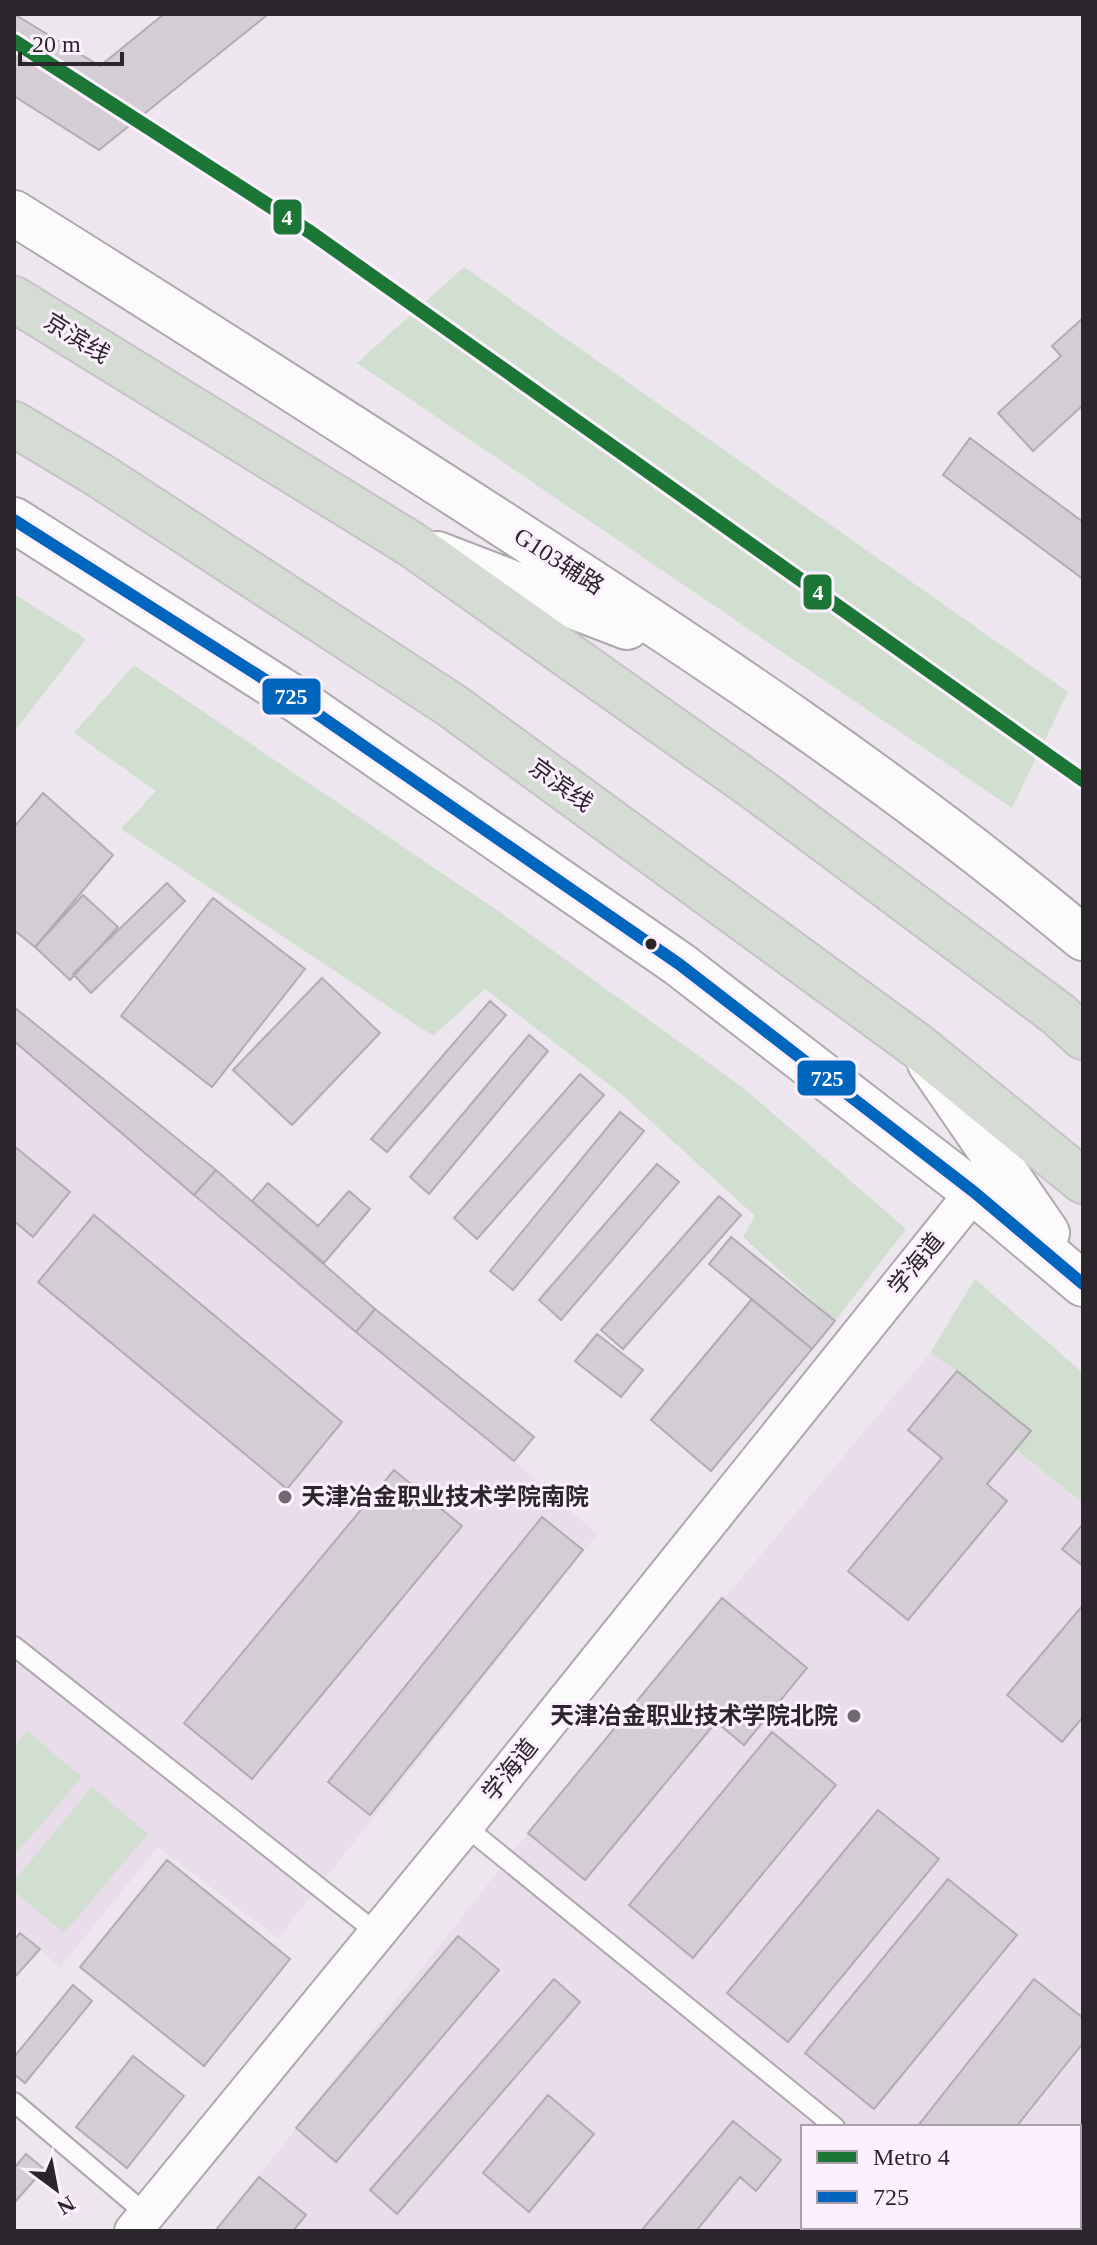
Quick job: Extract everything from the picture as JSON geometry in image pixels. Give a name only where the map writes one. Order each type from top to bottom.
[{"type":"highway","name":"京滨线","points":[[14,299],[411,544],[761,792],[1058,1014],[1083,1037]]},
{"type":"highway","name":"京滨线","points":[[14,424],[99,475],[451,705],[919,1047],[1083,1181]]},
{"type":"street","name":"G103辅路","points":[[14,213],[186,320],[711,659],[1012,879],[1083,938]]},
{"type":"street","points":[[14,520],[300,702],[679,964],[974,1192],[1081,1282]]},
{"type":"street","points":[[411,544],[711,659]]},
{"type":"street","points":[[919,1047],[1081,1282]]},
{"type":"street","name":"学海道","points":[[140,2223],[465,1826],[974,1192]]},
{"type":"lane","points":[[14,1646],[377,1933]]},
{"type":"lane","points":[[465,1826],[833,2125]]},
{"type":"lane","points":[[14,2102],[140,2223]]},
{"type":"shaded area","name":"天津冶金职业技术学院南院","points":[[14,1041],[597,1534],[278,1938],[158,1847],[60,1967],[14,1928]]},
{"type":"shaded area","name":"天津冶金职业技术学院北院","points":[[930,1353],[1031,1431],[1015,1450],[1083,1503],[1083,2231],[215,2231],[528,1833]]},
{"type":"green space","points":[[464,267],[1068,692],[1012,808],[357,363]]},
{"type":"green space","points":[[14,594],[86,639],[14,732]]},
{"type":"green space","points":[[134,665],[498,911],[746,1090],[906,1229],[835,1321],[743,1237],[755,1216],[620,1093],[485,989],[433,1036],[121,829],[156,791],[74,733]]},
{"type":"green space","points":[[975,1279],[1083,1373],[1083,1503],[1015,1449],[1030,1431],[957,1371],[930,1353]]},
{"type":"green space","points":[[27,1731],[82,1777],[14,1856],[14,1746]]},
{"type":"green space","points":[[92,1787],[148,1834],[64,1933],[14,1891],[14,1881]]},
{"type":"building","points":[[14,14],[100,66],[164,14],[266,16],[99,150],[14,96]]},
{"type":"building","points":[[1083,318],[1083,405],[1033,451],[998,413],[1061,356],[1052,346]]},
{"type":"building","points":[[970,438],[1083,522],[1083,579],[943,475]]},
{"type":"building","points":[[43,793],[113,855],[35,947],[14,930],[14,827]]},
{"type":"building","points":[[167,883],[185,901],[91,993],[73,974]]},
{"type":"building","points":[[83,895],[118,927],[70,980],[35,947]]},
{"type":"building","points":[[213,898],[305,969],[212,1087],[121,1016]]},
{"type":"building","points":[[322,978],[380,1033],[292,1125],[233,1070]]},
{"type":"building","points":[[490,1001],[506,1015],[387,1152],[371,1139]]},
{"type":"building","points":[[14,1007],[216,1170],[194,1195],[14,1041]]},
{"type":"building","points":[[529,1035],[548,1051],[429,1194],[410,1177]]},
{"type":"building","points":[[580,1074],[604,1095],[477,1239],[454,1218]]},
{"type":"building","points":[[620,1112],[644,1131],[513,1290],[490,1271]]},
{"type":"building","points":[[14,1146],[70,1192],[33,1237],[14,1221]]},
{"type":"building","points":[[657,1164],[679,1182],[561,1320],[539,1300]]},
{"type":"building","points":[[216,1170],[375,1309],[356,1332],[194,1195]]},
{"type":"building","points":[[268,1183],[318,1226],[349,1191],[370,1209],[324,1263],[252,1201]]},
{"type":"building","points":[[719,1196],[741,1215],[623,1349],[601,1330]]},
{"type":"building","points":[[94,1215],[342,1422],[287,1489],[38,1282]]},
{"type":"building","points":[[731,1237],[835,1321],[812,1349],[709,1264]]},
{"type":"building","points":[[752,1299],[812,1349],[711,1471],[651,1420]]},
{"type":"building","points":[[375,1309],[534,1437],[514,1461],[356,1332]]},
{"type":"building","points":[[597,1334],[643,1370],[621,1397],[575,1361]]},
{"type":"building","points":[[957,1371],[1031,1431],[987,1484],[1007,1501],[908,1620],[848,1571],[942,1458],[908,1430]]},
{"type":"building","points":[[394,1470],[462,1526],[252,1779],[184,1723]]},
{"type":"building","points":[[542,1517],[583,1550],[370,1815],[328,1782]]},
{"type":"building","points":[[1083,1524],[1083,1566],[1062,1549]]},
{"type":"building","points":[[722,1598],[807,1668],[744,1745],[716,1722],[585,1880],[528,1833]]},
{"type":"building","points":[[1083,1605],[1083,1717],[1062,1742],[1007,1695]]},
{"type":"building","points":[[772,1732],[836,1785],[693,1958],[629,1905]]},
{"type":"building","points":[[878,1810],[939,1859],[788,2042],[727,1993]]},
{"type":"building","points":[[167,1860],[290,1959],[204,2066],[80,1967]]},
{"type":"building","points":[[948,1879],[1017,1935],[874,2109],[805,2053]]},
{"type":"building","points":[[20,1933],[40,1949],[14,1978],[14,1940]]},
{"type":"building","points":[[458,1936],[499,1970],[336,2162],[296,2128]]},
{"type":"building","points":[[554,1979],[580,2002],[397,2214],[370,2190]]},
{"type":"building","points":[[1034,1979],[1083,2018],[1083,2043],[1018,2125],[919,2125]]},
{"type":"building","points":[[73,1985],[92,2001],[25,2083],[14,2074],[14,2057]]},
{"type":"building","points":[[133,2056],[184,2096],[127,2168],[76,2127]]},
{"type":"building","points":[[548,2095],[594,2134],[529,2212],[483,2173]]},
{"type":"building","points":[[733,2121],[781,2160],[756,2191],[740,2177],[696,2231],[641,2231]]},
{"type":"building","points":[[1083,2128],[1081,2226],[1081,2130]]},
{"type":"building","points":[[26,2154],[44,2169],[14,2203],[14,2168]]},
{"type":"building","points":[[259,2177],[306,2215],[293,2231],[215,2231]]},
{"type":"building","points":[[1030,2229],[1078,2229],[1077,2231]]},
{"type":"metro line","name":"4","points":[[14,41],[310,232],[1083,780]]},
{"type":"transit line","name":"725","points":[[14,520],[300,702],[679,964],[974,1192],[1083,1284]]},
{"type":"place","name":"天津冶金职业技术学院南院","points":[[285,1497]]},
{"type":"place","name":"天津冶金职业技术学院北院","points":[[854,1716]]}]
